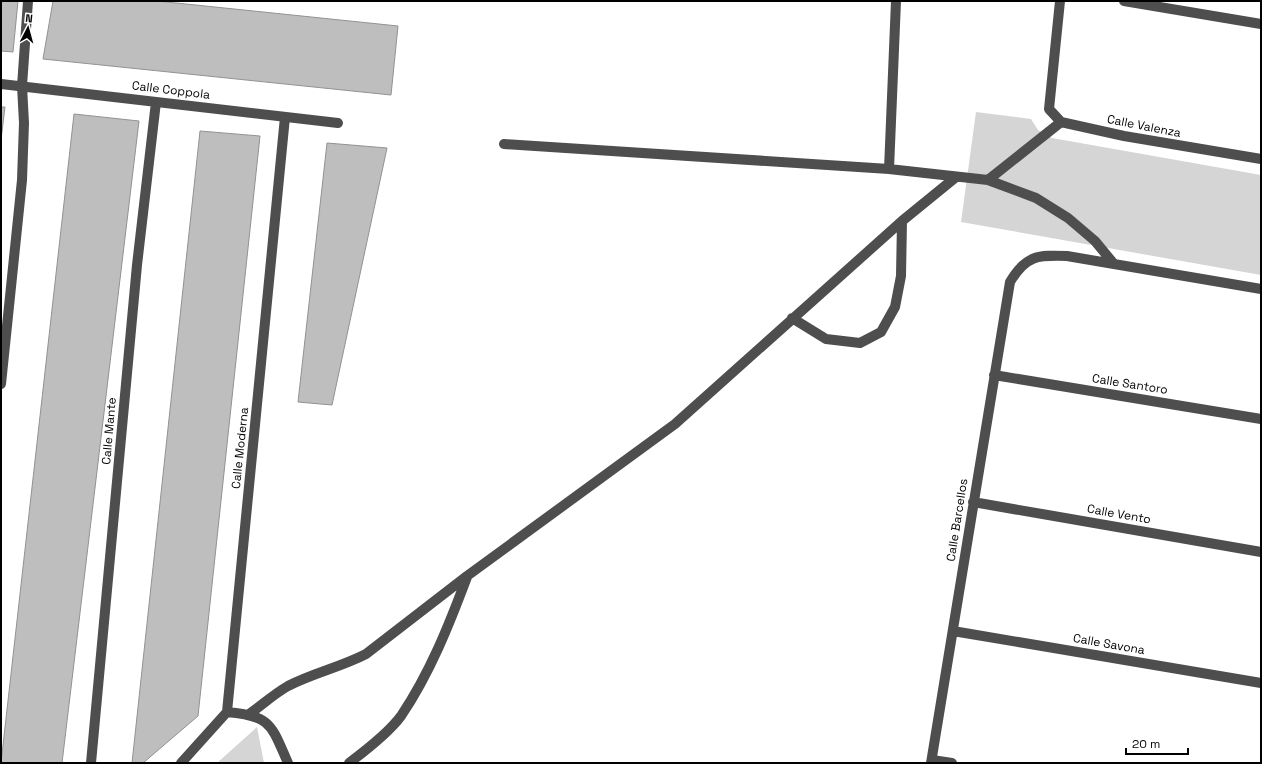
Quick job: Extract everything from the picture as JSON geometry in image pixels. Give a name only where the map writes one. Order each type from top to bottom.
[{"type":"street","points":[[1,384],[22,180],[24,123],[22,86],[28,1]]},
{"type":"street","points":[[889,168],[896,1]]},
{"type":"street","points":[[988,180],[1061,122],[1049,109],[1060,1]]},
{"type":"street","points":[[1124,1],[1261,24]]},
{"type":"street","name":"Calle Coppola","points":[[1,84],[338,123]]},
{"type":"street","name":"Calle Mante","points":[[91,763],[137,265],[156,102]]},
{"type":"street","name":"Calle Moderna","points":[[227,712],[285,117]]},
{"type":"street","name":"Calle Valenza","points":[[1061,122],[1124,136],[1261,159]]},
{"type":"street","points":[[504,144],[889,168],[988,180],[1036,198],[1068,218],[1095,241],[1114,264],[1261,289]]},
{"type":"street","points":[[249,714],[287,687],[318,673],[349,663],[366,654],[467,576],[675,424],[902,221],[956,177]]},
{"type":"street","points":[[792,318],[826,339],[860,343],[880,332],[895,307],[901,276],[902,221]]},
{"type":"street","name":"Calle Barcellos","points":[[931,761],[1010,282],[1018,269],[1024,263],[1033,258],[1045,255],[1067,256],[1114,264]]},
{"type":"street","name":"Calle Santoro","points":[[994,375],[1261,419]]},
{"type":"street","name":"Calle Vento","points":[[973,502],[1261,552]]},
{"type":"street","points":[[349,763],[365,751],[400,717],[447,631],[467,576]]},
{"type":"street","name":"Calle Savona","points":[[953,631],[1261,683]]},
{"type":"street","points":[[181,763],[227,712],[249,714],[269,724],[288,763]]},
{"type":"street","points":[[931,761],[952,763]]},
{"type":"shaded area","points":[[976,112],[1031,119],[1038,130],[1052,138],[1261,175],[1261,275],[961,222]]},
{"type":"shaded area","points":[[257,727],[264,763],[217,763]]},
{"type":"building","points":[[1,1],[18,1],[13,52],[1,51]]},
{"type":"building","points":[[53,1],[157,1],[398,26],[391,95],[43,59]]},
{"type":"building","points":[[1,107],[5,107],[1,140]]},
{"type":"building","points":[[74,114],[139,121],[62,763],[1,763]]},
{"type":"building","points":[[200,131],[260,136],[198,716],[143,763],[132,763]]},
{"type":"building","points":[[327,143],[387,148],[332,405],[298,402]]}]
